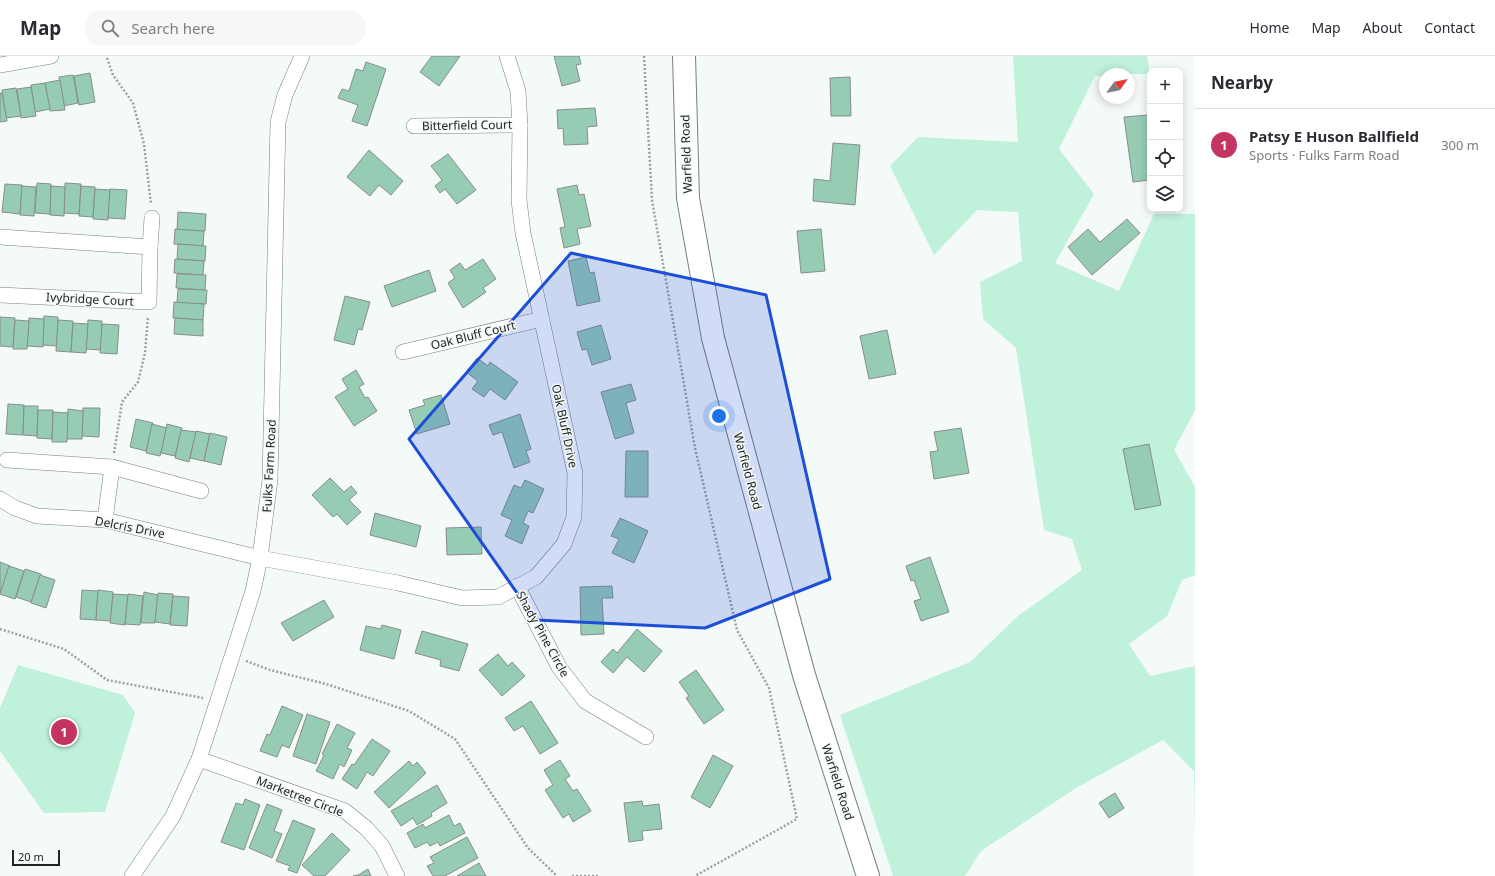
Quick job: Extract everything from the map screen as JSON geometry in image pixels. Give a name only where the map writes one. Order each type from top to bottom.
[{"type":"street","points":[[0,65],[51,56]]},
{"type":"street","name":"Fulks Farm Road","points":[[132,876],[172,816],[199,759],[253,591],[260,558],[270,480],[278,122],[285,95],[302,56]]},
{"type":"street","name":"Oak Bluff Drive","points":[[260,558],[398,582],[462,598],[498,597],[536,577],[564,544],[574,517],[575,473],[522,233],[519,200],[520,125],[518,91],[507,56]]},
{"type":"street","name":"Warfield Road","points":[[684,56],[688,198],[713,338],[804,674],[868,876]]},
{"type":"street","name":"Bitterfield Court","points":[[414,126],[520,125]]},
{"type":"street","name":"Ivybridge Court","points":[[0,295],[149,302],[152,218]]},
{"type":"street","points":[[0,237],[150,247]]},
{"type":"street","name":"Oak Bluff Court","points":[[403,352],[542,319]]},
{"type":"street","points":[[7,460],[112,467],[201,490]]},
{"type":"street","points":[[105,520],[112,467]]},
{"type":"street","name":"Delcris Drive","points":[[0,499],[15,508],[37,516],[105,520],[260,558]]},
{"type":"street","name":"Shady Pine Circle","points":[[517,586],[559,667],[585,701],[646,737]]},
{"type":"street","name":"Marketree Circle","points":[[199,759],[345,811],[366,828],[382,846],[397,876]]},
{"type":"path","points":[[644,56],[652,200],[695,448],[737,630],[769,688],[797,819],[695,876]]},
{"type":"path","points":[[107,58],[112,74],[133,103],[135,110],[144,144],[149,175],[152,218]]},
{"type":"path","points":[[112,467],[122,402],[138,382],[145,353],[149,302]]},
{"type":"path","points":[[0,629],[64,649],[107,680],[218,701]]},
{"type":"path","points":[[232,655],[270,670],[326,684],[409,711],[455,739],[528,848],[557,876]]},
{"type":"path","points":[[572,876],[598,876]]},
{"type":"highlighted area","points":[[571,253],[766,295],[830,579],[705,628],[536,620],[409,439]]},
{"type":"green space","points":[[1013,56],[1147,56],[1149,68],[1147,68],[1147,74],[1135,74],[1135,68],[1099,68],[1099,76],[1095,76],[1059,149],[1094,194],[1055,263],[1119,291],[1154,214],[1195,214],[1195,410],[1174,450],[1195,487],[1195,575],[1182,580],[1167,616],[1129,644],[1150,676],[1195,666],[1195,832],[1194,771],[1163,740],[1076,788],[981,851],[965,876],[893,876],[840,715],[970,662],[1018,616],[1082,570],[1072,539],[1044,530],[1016,348],[983,319],[980,282],[1022,261],[1018,212],[977,210],[934,255],[890,166],[918,137],[1018,142]]},
{"type":"green space","points":[[18,665],[123,695],[135,713],[105,812],[44,813],[0,751],[0,708]]},
{"type":"building","points":[[432,56],[460,56],[439,86],[420,72]]},
{"type":"building","points":[[554,56],[579,56],[581,64],[576,65],[580,81],[562,86]]},
{"type":"building","points":[[366,62],[386,69],[367,126],[352,121],[358,105],[338,98],[342,89],[349,91],[356,69],[363,71]]},
{"type":"building","points":[[90,73],[95,102],[79,105],[74,76]]},
{"type":"building","points":[[73,75],[78,103],[64,106],[59,77]]},
{"type":"building","points":[[850,77],[851,116],[831,116],[830,78]]},
{"type":"building","points":[[60,80],[65,110],[50,111],[45,83]]},
{"type":"building","points":[[45,83],[50,109],[35,112],[31,85]]},
{"type":"building","points":[[31,87],[36,116],[21,118],[17,89]]},
{"type":"building","points":[[16,88],[21,116],[6,118],[2,90]]},
{"type":"building","points":[[0,93],[2,93],[7,121],[0,122]]},
{"type":"building","points":[[595,108],[597,126],[587,127],[588,144],[564,145],[563,128],[558,129],[557,110]]},
{"type":"building","points":[[1147,115],[1147,180],[1133,182],[1124,117]]},
{"type":"building","points":[[833,143],[860,145],[855,205],[813,201],[814,179],[830,181]]},
{"type":"building","points":[[369,150],[403,181],[391,195],[379,185],[370,196],[347,177]]},
{"type":"building","points":[[448,154],[476,190],[457,204],[445,189],[440,193],[435,186],[442,180],[431,166]]},
{"type":"building","points":[[37,183],[51,184],[50,214],[35,213]]},
{"type":"building","points":[[65,183],[81,184],[79,214],[64,213]]},
{"type":"building","points":[[5,184],[22,185],[20,214],[2,212]]},
{"type":"building","points":[[577,185],[579,195],[584,194],[591,226],[577,229],[580,244],[564,248],[560,228],[565,227],[557,189]]},
{"type":"building","points":[[22,186],[36,187],[34,216],[20,215]]},
{"type":"building","points":[[51,186],[65,187],[64,216],[50,215]]},
{"type":"building","points":[[81,186],[95,187],[93,217],[79,216]]},
{"type":"building","points":[[95,189],[110,190],[108,220],[93,219]]},
{"type":"building","points":[[110,189],[127,190],[125,219],[108,218]]},
{"type":"building","points":[[178,212],[206,214],[205,231],[177,230]]},
{"type":"building","points":[[1127,219],[1140,233],[1092,275],[1068,247],[1088,229],[1100,242]]},
{"type":"building","points":[[175,229],[204,231],[203,246],[174,244]]},
{"type":"building","points":[[821,229],[825,271],[801,273],[797,231]]},
{"type":"building","points":[[178,244],[206,246],[205,261],[177,259]]},
{"type":"building","points":[[586,257],[590,273],[594,272],[600,301],[577,306],[568,261]]},
{"type":"building","points":[[175,259],[204,261],[203,275],[174,273]]},
{"type":"building","points":[[483,259],[496,279],[483,288],[486,292],[463,308],[448,283],[455,278],[450,270],[460,263],[465,270]]},
{"type":"building","points":[[429,270],[436,291],[392,307],[384,286]]},
{"type":"building","points":[[177,274],[206,275],[205,290],[176,288]]},
{"type":"building","points":[[178,289],[207,290],[206,304],[177,303]]},
{"type":"building","points":[[345,296],[370,302],[362,330],[358,329],[354,345],[334,340]]},
{"type":"building","points":[[174,302],[204,304],[203,320],[173,318]]},
{"type":"building","points":[[44,316],[58,317],[57,346],[42,345]]},
{"type":"building","points":[[0,317],[15,318],[13,347],[0,346]]},
{"type":"building","points":[[29,318],[44,319],[43,347],[27,346]]},
{"type":"building","points":[[175,318],[203,320],[203,336],[174,334]]},
{"type":"building","points":[[15,320],[29,321],[27,349],[13,349]]},
{"type":"building","points":[[58,320],[73,321],[71,352],[56,351]]},
{"type":"building","points":[[88,320],[102,321],[101,350],[86,349]]},
{"type":"building","points":[[73,323],[88,324],[86,353],[71,352]]},
{"type":"building","points":[[102,324],[119,325],[117,354],[100,353]]},
{"type":"building","points":[[601,325],[611,359],[592,365],[587,349],[582,350],[577,332]]},
{"type":"building","points":[[887,330],[896,374],[869,379],[860,336]]},
{"type":"building","points":[[477,358],[488,366],[490,362],[518,382],[505,400],[490,389],[484,397],[472,389],[478,381],[466,372]]},
{"type":"building","points":[[356,370],[364,384],[359,387],[365,398],[368,397],[377,411],[354,426],[335,397],[348,389],[342,379]]},
{"type":"building","points":[[631,384],[636,400],[626,403],[634,433],[615,439],[601,392]]},
{"type":"building","points":[[441,395],[450,424],[417,434],[409,410],[425,405],[423,400]]},
{"type":"building","points":[[8,404],[24,405],[23,435],[6,434]]},
{"type":"building","points":[[24,406],[38,406],[37,436],[23,435]]},
{"type":"building","points":[[83,408],[100,408],[99,437],[82,436]]},
{"type":"building","points":[[68,409],[83,411],[82,439],[66,439]]},
{"type":"building","points":[[38,410],[53,410],[52,439],[37,438]]},
{"type":"building","points":[[53,412],[68,413],[67,442],[52,442]]},
{"type":"building","points":[[520,414],[531,449],[526,451],[530,462],[514,468],[502,432],[493,435],[489,425]]},
{"type":"building","points":[[136,419],[153,423],[146,451],[130,447]]},
{"type":"building","points":[[152,424],[167,428],[160,456],[146,453]]},
{"type":"building","points":[[167,424],[182,428],[175,456],[161,453]]},
{"type":"building","points":[[961,428],[969,473],[934,479],[930,452],[938,451],[934,432]]},
{"type":"building","points":[[181,430],[196,432],[189,462],[175,458]]},
{"type":"building","points":[[196,431],[210,434],[204,461],[190,458]]},
{"type":"building","points":[[210,433],[227,437],[221,465],[204,461]]},
{"type":"building","points":[[1149,444],[1161,505],[1135,510],[1123,449]]},
{"type":"building","points":[[626,451],[648,451],[648,497],[625,497]]},
{"type":"building","points":[[330,478],[344,492],[351,486],[357,493],[349,500],[361,512],[347,525],[337,514],[333,517],[312,495]]},
{"type":"building","points":[[525,480],[544,489],[533,513],[528,511],[523,523],[529,526],[522,544],[505,536],[512,520],[501,515],[514,485],[521,488]]},
{"type":"building","points":[[375,513],[421,526],[416,547],[370,535]]},
{"type":"building","points":[[620,518],[648,531],[634,563],[612,553],[619,539],[611,536]]},
{"type":"building","points":[[481,527],[482,554],[447,555],[446,528]]},
{"type":"building","points":[[930,557],[949,612],[921,621],[914,601],[921,599],[914,580],[911,581],[906,566]]},
{"type":"building","points":[[0,562],[10,566],[0,593]]},
{"type":"building","points":[[9,566],[24,571],[15,599],[0,594]]},
{"type":"building","points":[[25,569],[41,574],[31,602],[16,597]]},
{"type":"building","points":[[40,575],[55,580],[46,608],[31,603]]},
{"type":"building","points":[[612,586],[613,598],[602,598],[604,634],[581,635],[580,587]]},
{"type":"building","points":[[82,590],[98,591],[96,620],[80,619]]},
{"type":"building","points":[[98,590],[113,592],[111,621],[96,620]]},
{"type":"building","points":[[144,592],[158,595],[155,623],[141,623]]},
{"type":"building","points":[[158,593],[173,594],[170,624],[155,622]]},
{"type":"building","points":[[113,594],[128,595],[125,625],[110,623]]},
{"type":"building","points":[[128,594],[143,596],[140,625],[125,624]]},
{"type":"building","points":[[173,596],[189,597],[187,626],[170,625]]},
{"type":"building","points":[[324,600],[334,617],[293,641],[281,623]]},
{"type":"building","points":[[382,625],[401,630],[394,659],[360,650],[366,626],[381,629]]},
{"type":"building","points":[[637,629],[662,651],[644,672],[627,657],[613,673],[601,662],[613,649],[617,653]]},
{"type":"building","points":[[422,631],[468,644],[459,671],[440,666],[441,660],[415,653]]},
{"type":"building","points":[[498,654],[508,666],[512,662],[525,676],[502,696],[479,670]]},
{"type":"building","points":[[696,670],[724,710],[704,724],[686,698],[689,696],[679,682]]},
{"type":"building","points":[[531,701],[558,743],[540,754],[523,726],[514,731],[505,718]]},
{"type":"building","points":[[282,706],[303,715],[289,748],[282,745],[277,757],[260,751],[267,734],[270,735]]},
{"type":"building","points":[[307,714],[330,722],[316,764],[293,756]]},
{"type":"building","points":[[337,724],[355,733],[347,748],[352,750],[344,767],[340,764],[333,779],[316,771],[324,755],[322,754]]},
{"type":"building","points":[[372,739],[390,751],[373,776],[367,772],[357,789],[342,779]]},
{"type":"building","points":[[713,755],[733,766],[710,808],[691,797]]},
{"type":"building","points":[[560,760],[570,776],[565,779],[573,791],[577,789],[591,811],[573,822],[569,814],[563,818],[545,790],[553,785],[544,770]]},
{"type":"building","points":[[409,761],[413,766],[417,762],[426,773],[389,808],[374,792]]},
{"type":"building","points":[[437,785],[447,803],[431,813],[432,816],[417,825],[413,818],[401,826],[391,811]]},
{"type":"building","points":[[1115,793],[1124,808],[1109,818],[1099,803]]},
{"type":"building","points":[[245,799],[260,805],[244,850],[221,842],[236,803],[243,805]]},
{"type":"building","points":[[642,801],[643,806],[659,804],[662,829],[642,831],[643,840],[629,842],[624,803]]},
{"type":"building","points":[[267,804],[282,810],[274,831],[282,834],[272,858],[249,848]]},
{"type":"building","points":[[449,815],[454,826],[460,823],[465,833],[440,846],[438,842],[430,846],[427,842],[415,848],[407,833],[423,824],[425,828]]},
{"type":"building","points":[[293,820],[315,829],[297,873],[288,870],[290,866],[276,861]]},
{"type":"building","points":[[332,833],[350,850],[325,876],[314,876],[302,865]]},
{"type":"building","points":[[467,837],[478,858],[445,876],[433,876],[427,866],[434,863],[430,857]]},
{"type":"building","points":[[479,863],[486,876],[457,876]]},
{"type":"building","points":[[368,869],[371,876],[353,876],[358,875]]},
{"type":"place","name":"Patsy E Huson Ballfield","points":[[64,732]]}]
